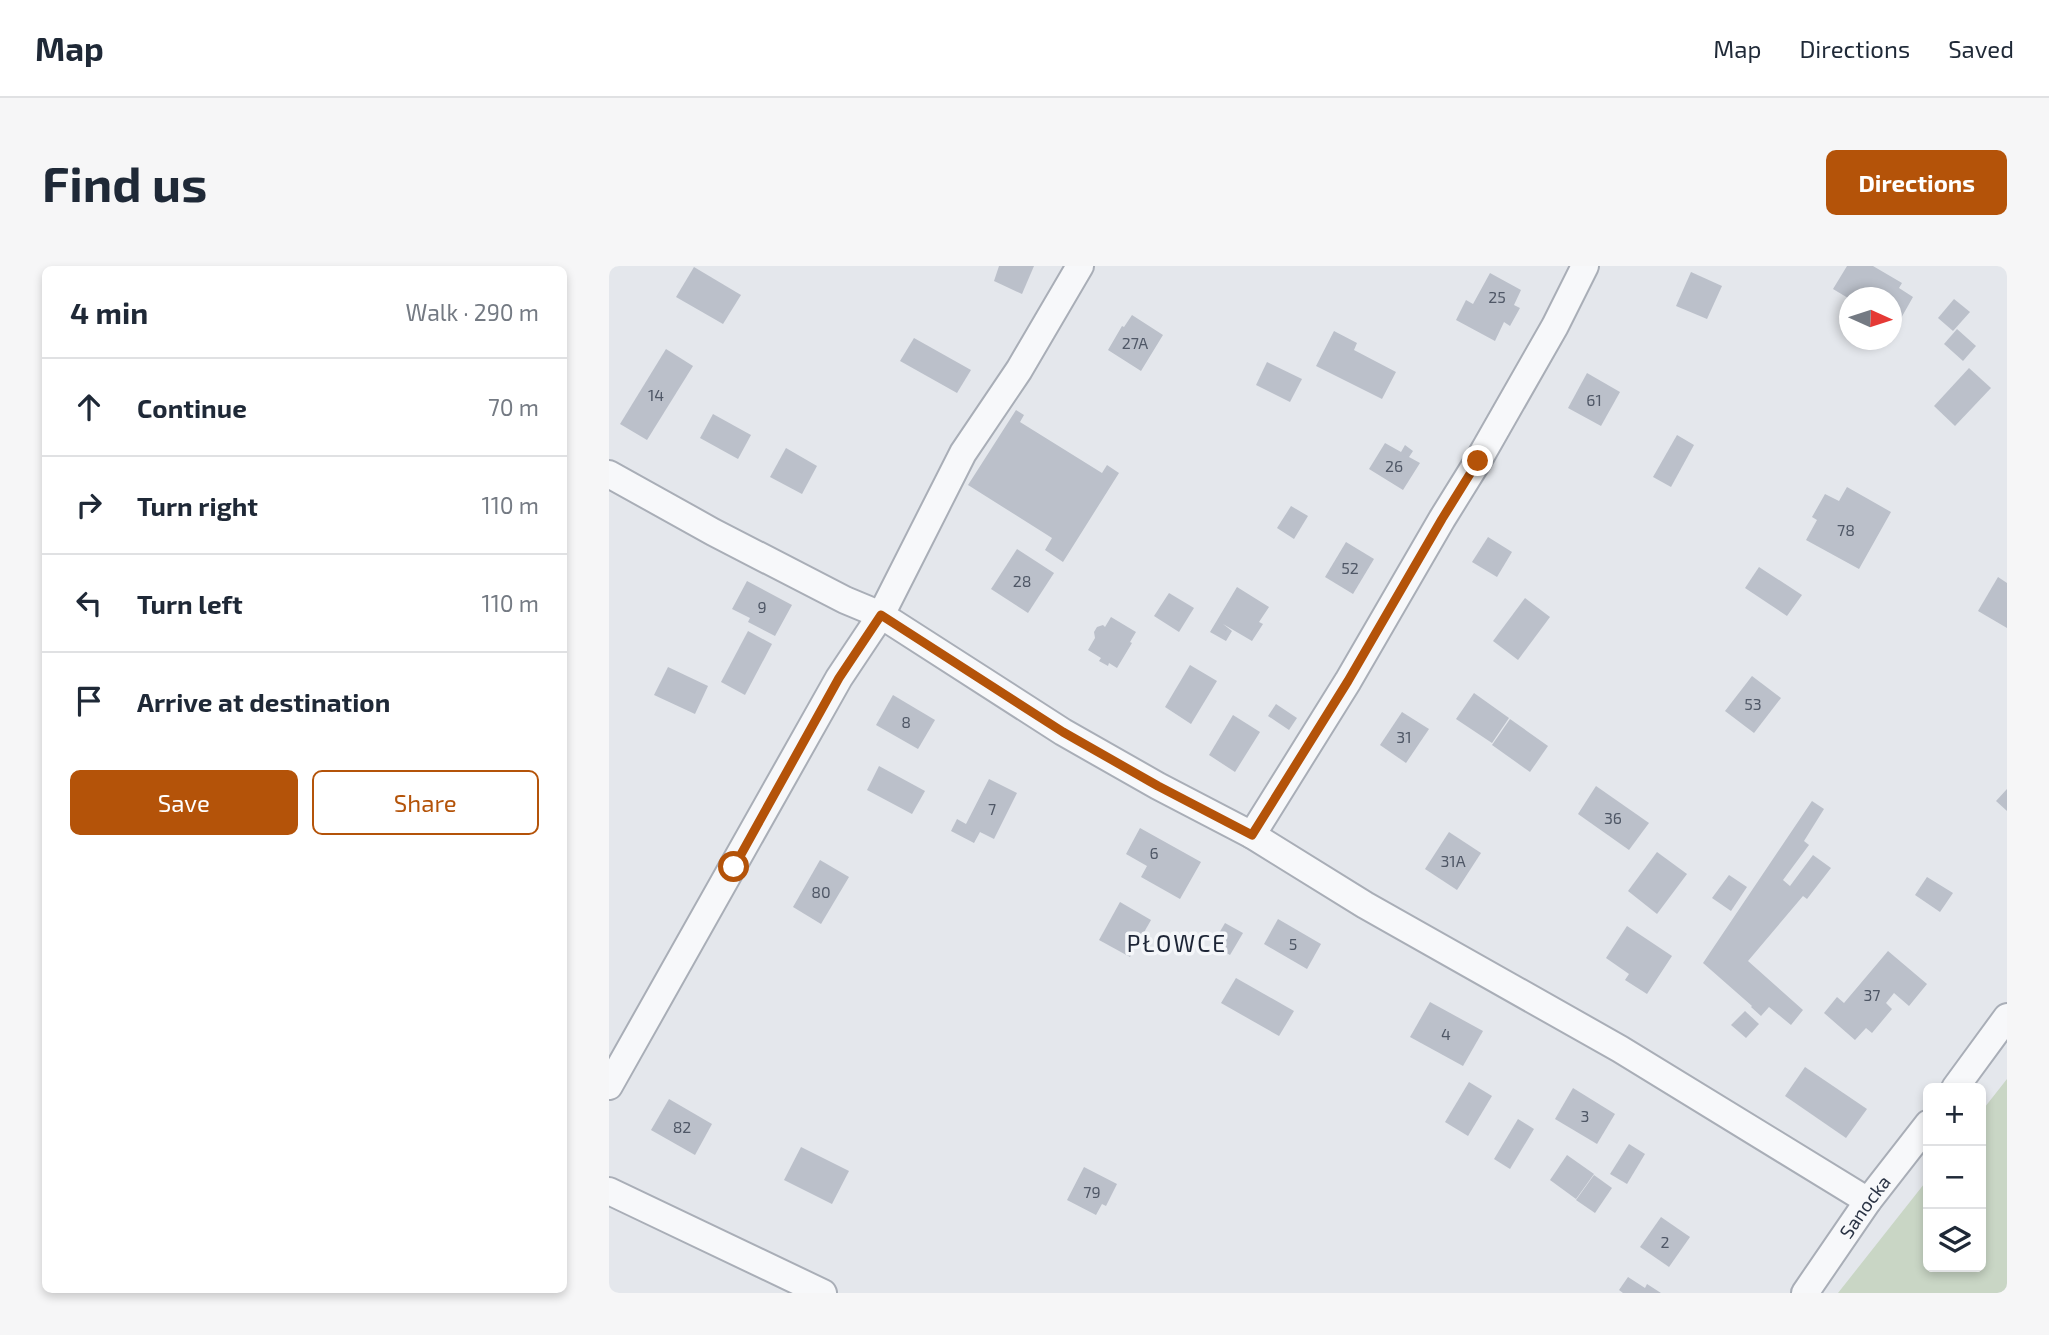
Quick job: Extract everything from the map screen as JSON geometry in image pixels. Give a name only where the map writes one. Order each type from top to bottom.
[{"type":"street","points":[[609,1086],[839,678],[881,615],[963,453],[1019,370],[1080,266]]},
{"type":"street","points":[[1252,835],[1348,681],[1478,461],[1555,326],[1585,266]]},
{"type":"street","points":[[609,474],[713,532],[845,600],[881,615],[1063,732],[1252,835],[1365,905],[1620,1049],[1868,1201]]},
{"type":"street","points":[[1959,1083],[2007,1017]]},
{"type":"street","name":"Sanocka","points":[[1805,1293],[1868,1201],[1923,1130]]},
{"type":"street","points":[[609,1191],[823,1293]]},
{"type":"green space","points":[[2007,1079],[2007,1293],[1838,1293],[1923,1185],[1923,1272],[1986,1272],[1986,1106]]},
{"type":"building","points":[[999,266],[1034,266],[1022,294],[994,281]]},
{"type":"building","points":[[1847,266],[1873,266],[1902,283],[1900,287],[1839,287],[1839,293],[1833,289]]},
{"type":"building","points":[[694,267],[741,295],[723,324],[676,297]]},
{"type":"building","points":[[1691,272],[1722,286],[1707,319],[1676,306]]},
{"type":"building","points":[[1490,273],[1521,290],[1514,305],[1520,308],[1510,326],[1504,322],[1495,341],[1456,320],[1466,300],[1473,304]]},
{"type":"building","points":[[1902,290],[1913,297],[1902,316]]},
{"type":"building","points":[[1954,299],[1970,312],[1953,331],[1938,318]]},
{"type":"building","points":[[1132,315],[1163,335],[1141,371],[1108,350]]},
{"type":"building","points":[[1957,329],[1976,346],[1963,361],[1944,344]]},
{"type":"building","points":[[1334,331],[1357,343],[1354,350],[1396,372],[1382,399],[1316,366]]},
{"type":"building","points":[[914,338],[971,370],[957,393],[900,361]]},
{"type":"building","points":[[666,349],[693,366],[647,440],[620,424]]},
{"type":"building","points":[[1267,362],[1302,379],[1290,402],[1256,385]]},
{"type":"building","points":[[1969,368],[1991,388],[1955,426],[1934,406]]},
{"type":"building","points":[[1587,373],[1620,392],[1601,426],[1568,408]]},
{"type":"building","points":[[1016,410],[1024,415],[1020,422],[1102,473],[1107,465],[1119,473],[1063,562],[1045,550],[1052,538],[968,485]]},
{"type":"building","points":[[713,414],[751,435],[738,459],[700,438]]},
{"type":"building","points":[[1677,435],[1694,445],[1671,487],[1653,477]]},
{"type":"building","points":[[1385,443],[1401,452],[1405,445],[1413,451],[1409,457],[1420,463],[1403,490],[1369,469]]},
{"type":"building","points":[[786,448],[817,466],[802,494],[770,477]]},
{"type":"building","points":[[1847,487],[1891,512],[1859,569],[1806,540],[1817,520],[1812,517],[1825,494],[1839,501]]},
{"type":"building","points":[[1291,506],[1308,516],[1294,539],[1277,528]]},
{"type":"building","points":[[1488,537],[1512,552],[1497,577],[1472,562]]},
{"type":"building","points":[[1346,542],[1374,559],[1353,594],[1325,577]]},
{"type":"building","points":[[1017,549],[1054,573],[1028,613],[991,589]]},
{"type":"building","points":[[1759,567],[1802,595],[1787,616],[1745,588]]},
{"type":"building","points":[[1998,577],[2007,583],[2007,628],[1978,611]]},
{"type":"building","points":[[747,581],[792,605],[775,636],[748,622],[750,618],[732,609]]},
{"type":"building","points":[[1237,587],[1269,607],[1259,622],[1263,624],[1252,641],[1223,624],[1232,631],[1226,641],[1210,632]]},
{"type":"building","points":[[1169,593],[1194,608],[1179,632],[1154,616]]},
{"type":"building","points":[[1525,598],[1550,617],[1518,660],[1493,641]]},
{"type":"building","points":[[1111,617],[1136,632],[1117,668],[1099,661],[1101,658],[1088,650],[1095,638],[1097,627],[1105,627]]},
{"type":"building","points":[[748,631],[772,644],[745,695],[721,682]]},
{"type":"building","points":[[1190,665],[1217,681],[1191,724],[1165,707]]},
{"type":"building","points":[[668,667],[708,686],[695,714],[654,695]]},
{"type":"building","points":[[1752,676],[1781,698],[1754,733],[1725,711]]},
{"type":"building","points":[[1474,693],[1509,718],[1492,743],[1456,719]]},
{"type":"building","points":[[893,695],[935,720],[918,749],[876,725]]},
{"type":"building","points":[[1276,704],[1297,718],[1289,730],[1268,716]]},
{"type":"building","points":[[1402,712],[1429,729],[1406,763],[1380,745]]},
{"type":"building","points":[[1233,715],[1260,732],[1235,772],[1209,755]]},
{"type":"building","points":[[1510,719],[1548,746],[1530,772],[1492,745]]},
{"type":"building","points":[[879,766],[925,791],[912,814],[867,790]]},
{"type":"building","points":[[989,779],[1017,793],[994,839],[980,832],[974,843],[951,831],[957,819],[966,824]]},
{"type":"building","points":[[1596,786],[1649,823],[1629,850],[1578,814]]},
{"type":"building","points":[[2007,789],[2007,811],[1996,801]]},
{"type":"building","points":[[1812,801],[1824,809],[1804,841],[1809,845],[1783,880],[1790,886],[1813,855],[1831,868],[1807,899],[1803,896],[1748,961],[1803,1010],[1791,1025],[1769,1007],[1761,1016],[1703,963]]},
{"type":"building","points":[[1140,828],[1201,862],[1180,899],[1141,877],[1147,866],[1126,854]]},
{"type":"building","points":[[1449,832],[1481,853],[1457,890],[1425,869]]},
{"type":"building","points":[[1657,852],[1687,874],[1657,914],[1628,891]]},
{"type":"building","points":[[820,860],[849,877],[821,924],[793,907]]},
{"type":"building","points":[[1729,875],[1747,887],[1731,911],[1712,898]]},
{"type":"building","points":[[1927,877],[1953,893],[1940,912],[1915,895]]},
{"type":"building","points":[[1120,902],[1151,920],[1130,957],[1099,940]]},
{"type":"building","points":[[1278,919],[1321,944],[1307,969],[1264,944]]},
{"type":"building","points":[[1225,923],[1243,933],[1230,955],[1212,945]]},
{"type":"building","points":[[1627,926],[1672,956],[1647,994],[1625,980],[1629,974],[1606,958]]},
{"type":"building","points":[[1888,951],[1927,984],[1909,1006],[1894,993],[1886,1003],[1892,1009],[1872,1033],[1866,1028],[1855,1040],[1824,1013],[1837,997],[1844,1003]]},
{"type":"building","points":[[1236,978],[1294,1011],[1279,1036],[1221,1003]]},
{"type":"building","points":[[1430,1002],[1483,1031],[1463,1066],[1410,1037]]},
{"type":"building","points":[[1745,1011],[1759,1024],[1746,1038],[1731,1025]]},
{"type":"building","points":[[1805,1067],[1867,1109],[1846,1138],[1785,1096]]},
{"type":"building","points":[[1469,1082],[1492,1096],[1468,1136],[1445,1122]]},
{"type":"building","points":[[1573,1088],[1615,1114],[1597,1144],[1555,1119]]},
{"type":"building","points":[[669,1099],[712,1124],[695,1155],[651,1130]]},
{"type":"building","points":[[1518,1119],[1534,1129],[1510,1169],[1494,1159]]},
{"type":"building","points":[[1629,1144],[1645,1154],[1627,1184],[1610,1174]]},
{"type":"building","points":[[801,1147],[849,1171],[832,1204],[784,1180]]},
{"type":"building","points":[[1567,1155],[1594,1174],[1576,1199],[1550,1180]]},
{"type":"building","points":[[1084,1167],[1117,1184],[1106,1206],[1102,1204],[1096,1215],[1067,1200]]},
{"type":"building","points":[[1594,1175],[1612,1188],[1595,1213],[1576,1200]]},
{"type":"building","points":[[1661,1217],[1690,1237],[1669,1267],[1640,1247]]},
{"type":"building","points":[[1628,1277],[1645,1288],[1647,1284],[1661,1293],[1623,1293],[1619,1290]]},
{"type":"district","name":"PŁOWCE","points":[[1177,944]]},
{"type":"route","points":[[734,867],[839,678],[881,615],[1063,732],[1252,835],[1348,681],[1478,461]]}]
